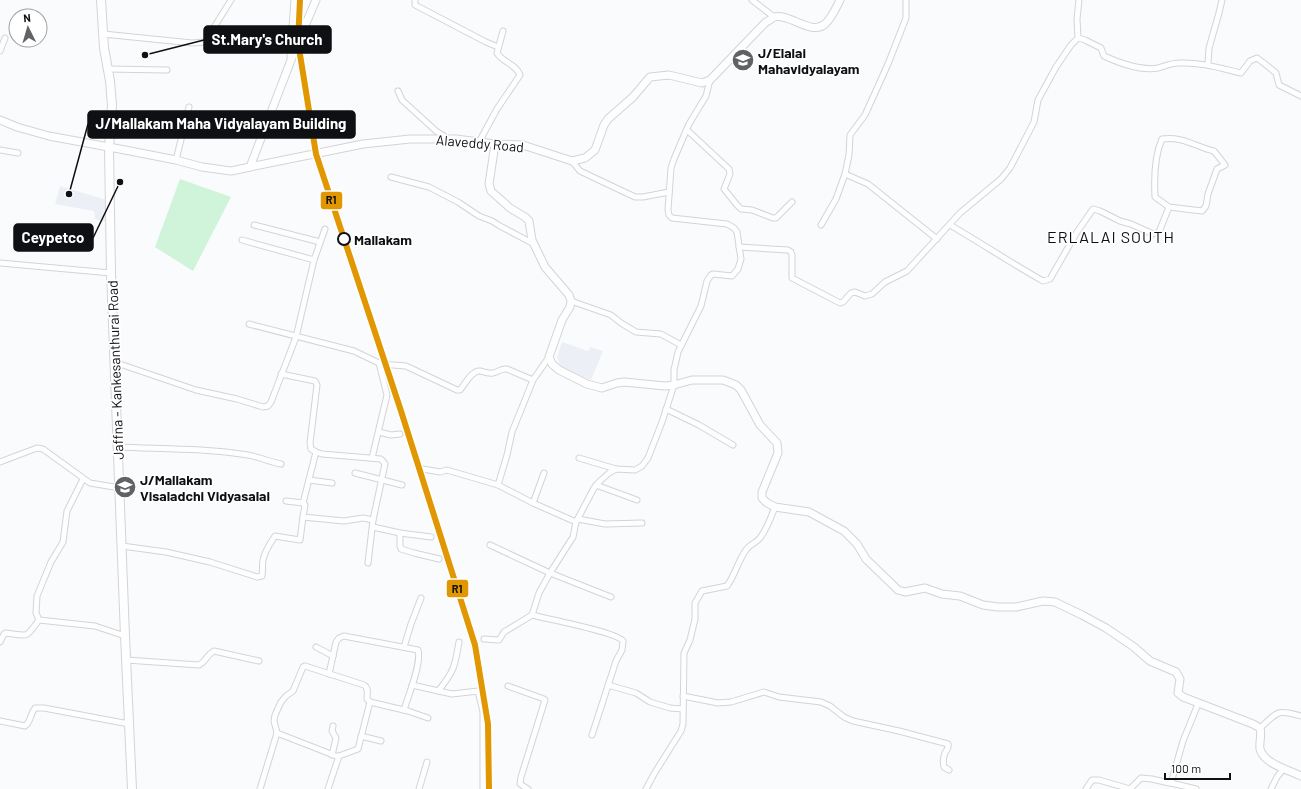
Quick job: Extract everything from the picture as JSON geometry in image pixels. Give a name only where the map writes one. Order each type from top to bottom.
[{"type":"main road","name":"Jaffna - Kankesanthurai Road","points":[[101,0],[103,34],[112,105],[109,148],[111,273],[132,789]]},
{"type":"street","points":[[103,34],[192,43],[205,42],[231,0]]},
{"type":"street","points":[[290,63],[294,0]]},
{"type":"street","points":[[250,167],[316,0]]},
{"type":"street","points":[[415,0],[415,5],[498,47]]},
{"type":"street","points":[[752,0],[774,17]]},
{"type":"street","points":[[670,192],[635,197],[580,170],[572,161],[585,158],[595,150],[606,122],[633,97],[650,77],[669,75],[702,83],[710,80],[766,22],[774,17],[782,17],[818,28],[829,20],[840,0]]},
{"type":"street","points":[[821,225],[836,199],[845,174],[849,155],[850,135],[865,115],[888,64],[906,18],[906,0]]},
{"type":"street","points":[[739,247],[788,250],[792,255],[792,278],[840,303],[851,292],[865,296],[872,294],[885,282],[907,271],[960,214],[1001,179],[1010,168],[1034,122],[1038,100],[1056,67],[1071,45],[1078,38],[1077,19],[1079,0]]},
{"type":"street","points":[[1208,64],[1209,48],[1220,13],[1222,0]]},
{"type":"street","points":[[479,142],[497,109],[520,75],[516,68],[497,53],[503,31]]},
{"type":"street","points":[[0,51],[5,38]]},
{"type":"street","points":[[1078,38],[1101,48],[1104,56],[1139,68],[1158,68],[1178,62],[1208,64],[1240,74],[1250,61],[1257,58],[1276,73],[1279,85],[1301,96]]},
{"type":"street","points":[[107,69],[167,70]]},
{"type":"street","points":[[579,458],[616,469],[636,470],[642,466],[648,458],[666,409],[674,386],[676,360],[681,346],[701,306],[709,277],[713,274],[732,276],[738,269],[740,259],[739,247],[737,232],[734,228],[727,224],[672,218],[669,215],[668,210],[671,168],[687,130],[706,96],[710,80]]},
{"type":"street","points":[[398,91],[402,100],[436,131],[448,138]]},
{"type":"street","points":[[176,160],[189,107]]},
{"type":"street","name":"Alaveddy Road","points":[[0,120],[17,127],[49,136],[176,160],[202,167],[231,171],[363,144],[410,139],[448,138],[495,144],[523,145],[572,161]]},
{"type":"street","points":[[687,130],[728,169],[730,174],[724,189],[742,209],[752,210],[776,218],[792,202]]},
{"type":"street","points":[[1170,138],[1192,142],[1203,148],[1214,151],[1225,165],[1217,169],[1208,194],[1206,206],[1202,211],[1169,207],[1155,197],[1154,180],[1156,163],[1162,139],[1170,138]]},
{"type":"street","points":[[495,144],[489,184],[491,191],[510,208],[528,221],[534,244],[546,267],[569,295],[571,301],[570,307],[562,320],[548,357],[533,380],[512,432],[498,484]]},
{"type":"street","points":[[0,150],[18,153]]},
{"type":"street","points":[[845,174],[868,184],[937,239]]},
{"type":"street","points":[[391,177],[429,187],[458,202],[479,216],[492,221],[534,244]]},
{"type":"street","points":[[950,225],[987,246],[1023,270],[1043,281],[1046,281],[1050,279],[1077,232],[1093,209],[1095,208],[1100,210],[1120,221],[1131,224],[1153,234],[1159,232],[1169,207]]},
{"type":"street","points":[[254,225],[320,242]]},
{"type":"street","points":[[114,362],[196,390],[237,399],[264,407],[268,406],[271,402],[296,337],[314,260],[325,229]]},
{"type":"street","points":[[242,240],[314,260]]},
{"type":"street","points":[[0,263],[111,273]]},
{"type":"street","points":[[571,301],[611,315],[636,332],[644,334],[661,334],[681,346]]},
{"type":"street","points":[[249,324],[354,351],[379,363],[406,366],[460,390],[475,372],[478,371],[491,374],[503,368],[508,368],[533,380]]},
{"type":"street","points":[[548,357],[552,364],[559,370],[587,384],[602,388],[624,382],[674,386],[692,380],[723,380],[736,385],[741,390],[760,425],[777,443],[778,453],[762,492],[762,498],[767,503],[775,507],[809,512],[844,531],[857,544],[866,559],[898,590],[905,592],[925,588],[942,594],[960,596],[983,605],[998,607],[1016,607],[1043,601],[1056,602],[1082,614],[1134,647],[1150,661],[1176,672],[1180,679],[1178,693],[1183,697],[1260,728],[1262,734],[1260,750],[1263,756],[1268,761],[1301,776]]},
{"type":"street","points":[[372,458],[387,395],[379,363]]},
{"type":"street","points":[[281,374],[315,381],[317,385],[310,444],[311,449],[322,454],[381,459],[385,464],[373,520],[368,563]]},
{"type":"street","points":[[666,409],[734,444]]},
{"type":"street","points":[[379,432],[391,435],[400,434]]},
{"type":"street","points":[[118,447],[189,450],[250,455],[281,464]]},
{"type":"street","points":[[0,462],[37,448],[43,449],[90,483],[120,488]]},
{"type":"street","points":[[122,546],[166,552],[202,560],[258,577],[262,576],[264,570],[263,561],[266,549],[275,536],[300,540],[305,505],[303,503],[316,452]]},
{"type":"street","points":[[423,469],[440,472],[448,470],[498,484],[533,503],[577,521],[605,524],[642,523]]},
{"type":"street","points":[[484,639],[499,640],[504,632],[532,615],[539,593],[573,537],[577,521],[596,485],[609,473],[616,469]]},
{"type":"street","points":[[355,473],[402,485]]},
{"type":"street","points":[[533,503],[544,473]]},
{"type":"street","points":[[39,620],[36,613],[37,596],[51,562],[63,542],[67,511],[83,479]]},
{"type":"street","points":[[309,480],[332,483]]},
{"type":"street","points":[[596,485],[637,500]]},
{"type":"street","points":[[286,501],[303,503]]},
{"type":"street","points":[[646,789],[683,724],[684,652],[690,640],[695,619],[695,603],[700,592],[727,586],[732,580],[749,546],[761,536],[766,528],[775,507]]},
{"type":"street","points":[[303,516],[344,521],[363,518],[373,520]]},
{"type":"street","points":[[373,527],[400,533],[431,537]]},
{"type":"street","points":[[400,533],[401,549],[439,559]]},
{"type":"street","points":[[490,545],[550,573],[611,598]]},
{"type":"street","points":[[404,647],[421,598]]},
{"type":"street","points":[[532,615],[608,632],[622,638],[622,650],[616,661],[592,735]]},
{"type":"street","points":[[39,620],[95,626],[125,636]]},
{"type":"street","points":[[0,642],[6,633],[26,636],[39,620]]},
{"type":"street","points":[[329,674],[336,642],[339,638],[344,636],[418,650],[419,658],[404,710]]},
{"type":"street","points":[[438,691],[455,666],[459,642]]},
{"type":"street","points":[[316,647],[333,656]]},
{"type":"street","points":[[126,660],[199,665],[204,663],[207,655],[214,651],[259,661]]},
{"type":"street","points":[[260,789],[277,733],[274,721],[275,715],[281,702],[293,691],[303,667],[305,666],[364,685],[367,690],[367,699],[370,702],[404,710],[428,718]]},
{"type":"street","points":[[412,685],[452,694],[478,691],[483,712],[484,789]]},
{"type":"street","points":[[608,685],[636,693],[650,702],[670,708],[683,709]]},
{"type":"street","points":[[508,686],[545,700],[520,777],[520,784],[528,789]]},
{"type":"street","points":[[684,696],[718,703],[731,702],[764,692],[779,697],[799,698],[820,702],[830,706],[844,717],[853,721],[899,730],[948,744],[949,747],[943,761],[944,768],[949,770]]},
{"type":"street","points":[[277,733],[332,755],[339,756],[358,749],[370,702]]},
{"type":"street","points":[[1171,783],[1183,741],[1198,704]]},
{"type":"street","points":[[0,721],[25,726],[28,724],[35,708],[44,708],[129,724]]},
{"type":"street","points":[[1260,728],[1277,712],[1286,712],[1301,716]]},
{"type":"street","points":[[332,755],[336,738],[332,731],[333,726]]},
{"type":"street","points":[[361,736],[381,741]]},
{"type":"street","points":[[328,789],[339,756]]},
{"type":"street","points":[[419,789],[427,762]]},
{"type":"street","points":[[1271,789],[1277,777],[1284,768]]},
{"type":"street","points":[[1086,789],[1092,780],[1099,780],[1130,788],[1141,778],[1196,789]]},
{"type":"shaded area","points":[[60,186],[107,200],[105,222],[95,219],[94,211],[55,204]]},
{"type":"shaded area","points":[[562,342],[588,351],[590,347],[603,351],[591,380],[567,371],[560,365],[557,358]]},
{"type":"green space","points":[[180,179],[231,197],[193,271],[155,247]]},
{"type":"transit line","name":"R1","points":[[300,0],[298,42],[316,154],[401,411],[475,645],[488,724],[489,789]]},
{"type":"place","name":"St.Mary's Church","points":[[145,55]]},
{"type":"place","name":"J/Elalai Mahavidyalayam","points":[[743,60]]},
{"type":"place","name":"Ceypetco","points":[[120,182]]},
{"type":"place","name":"J/Mallakam Maha Vidyalayam Building","points":[[69,194]]},
{"type":"place","name":"Mallakam","points":[[344,239]]},
{"type":"place","name":"J/Mallakam Visaladchi Vidyasalai","points":[[125,487]]},
{"type":"district","name":"ERLALAI SOUTH","points":[[1111,236]]}]
